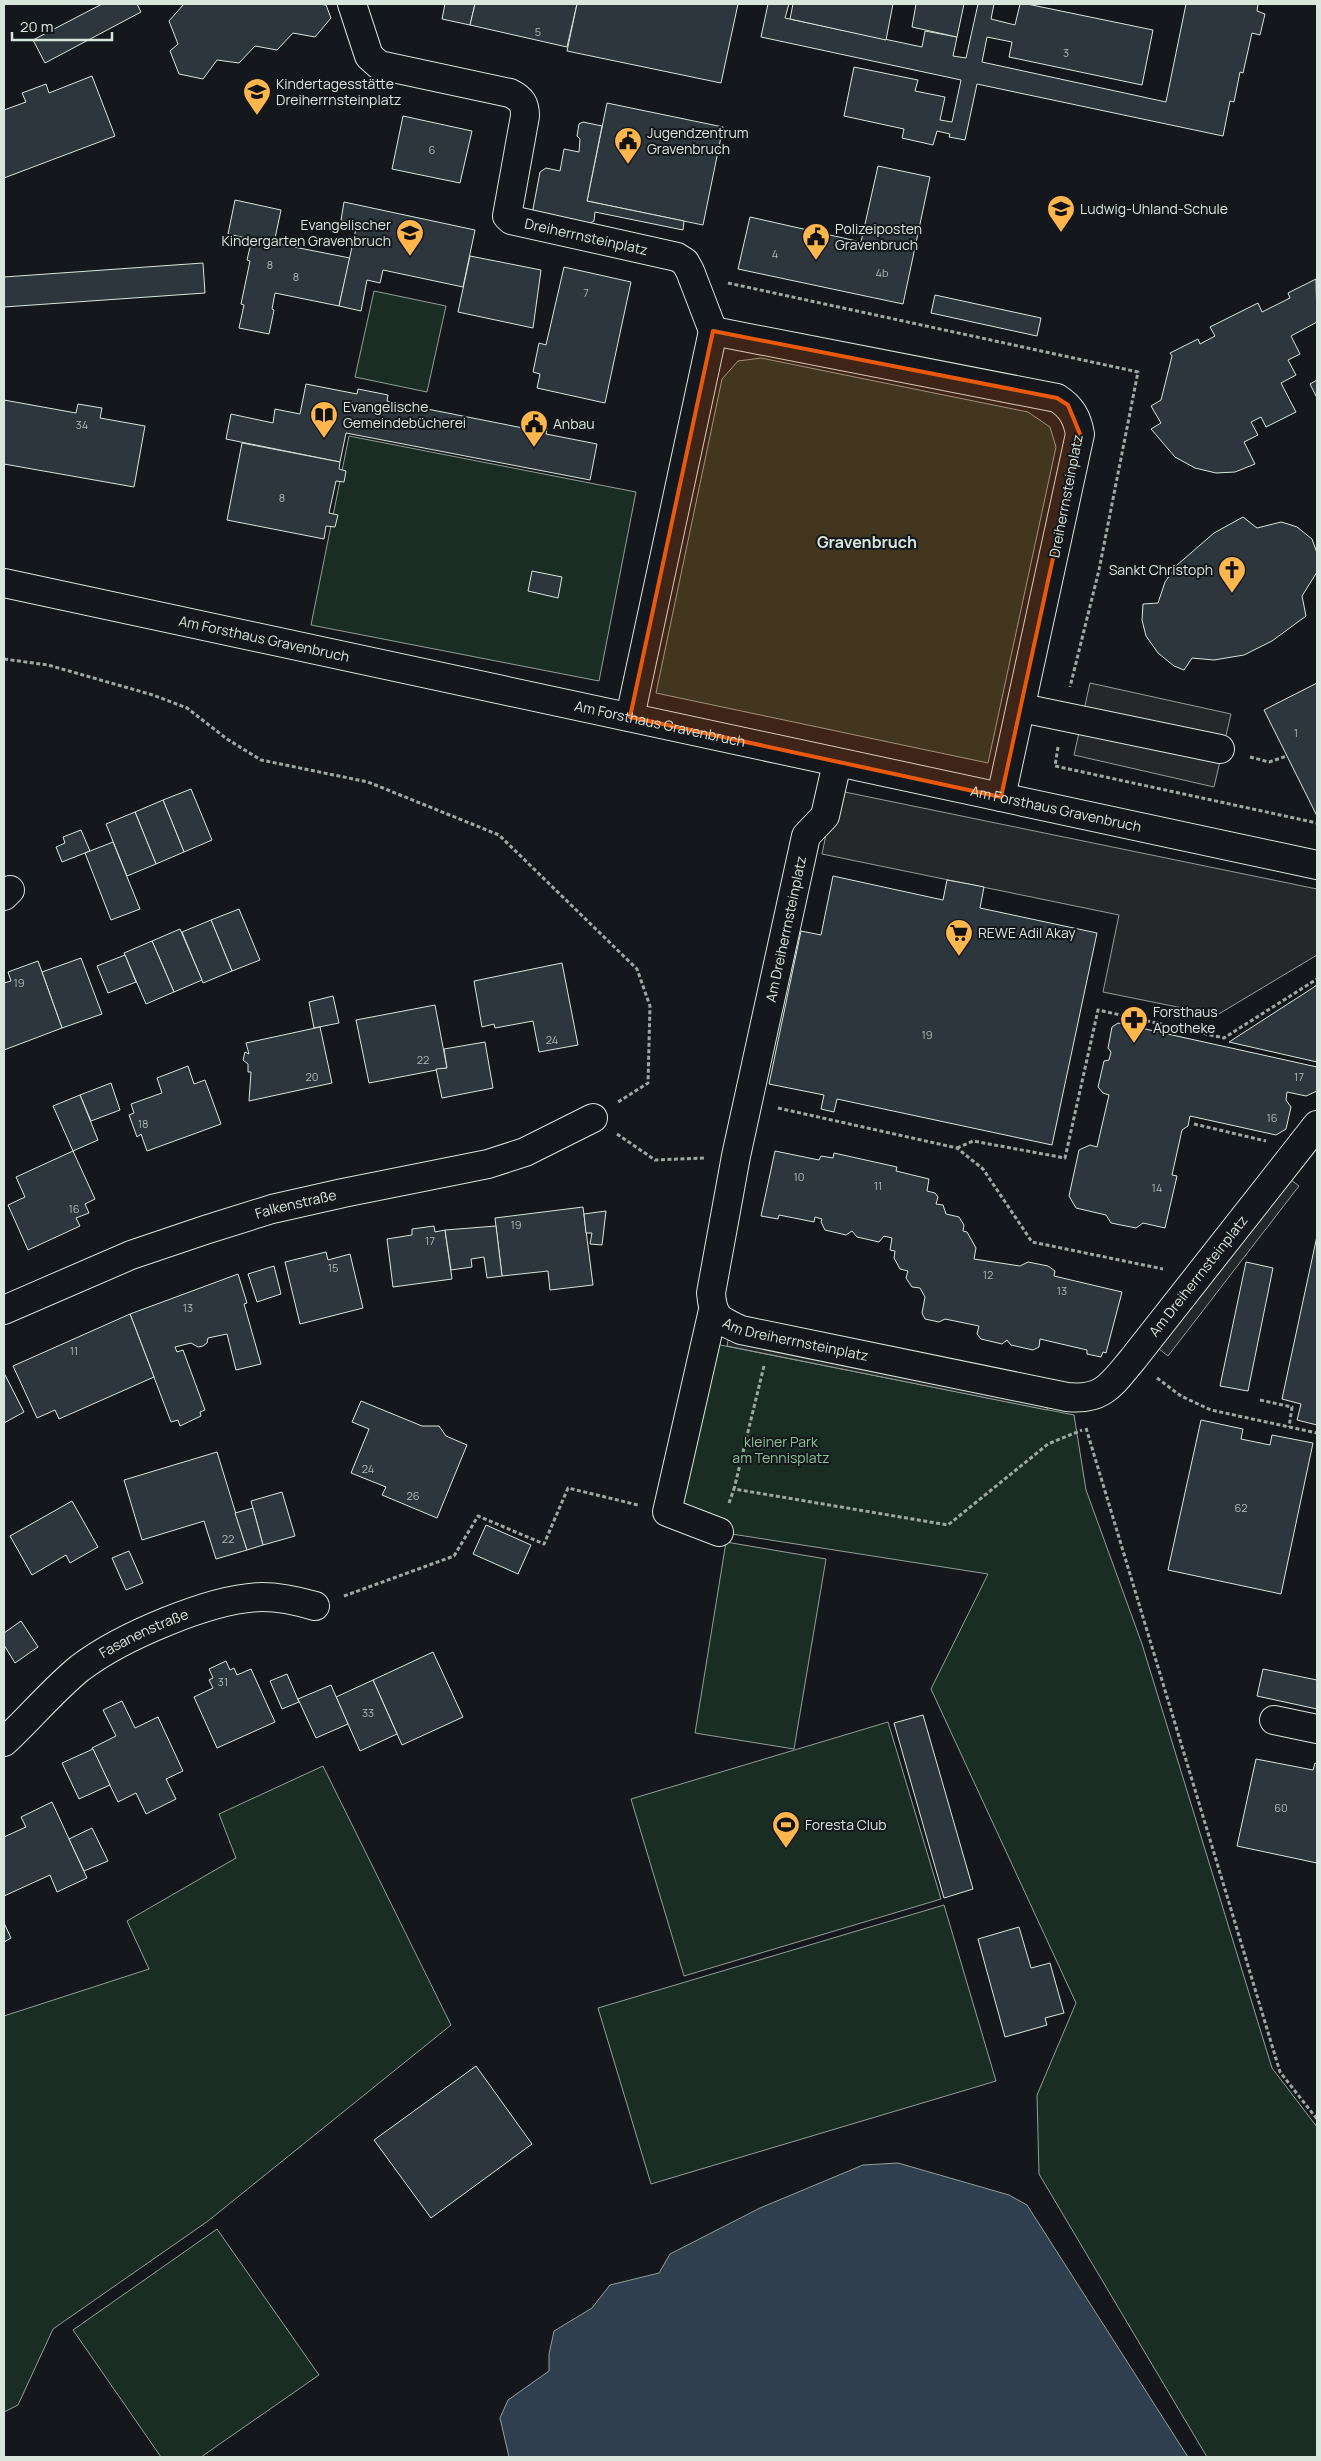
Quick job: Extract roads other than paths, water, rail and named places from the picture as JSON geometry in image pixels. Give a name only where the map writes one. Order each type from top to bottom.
[{"type":"street","name":"Dreiherrnsteinplatz","points":[[352,4],[369,56],[379,65],[510,93],[519,98],[525,105],[525,116],[507,216],[512,220],[677,256],[685,262],[690,271],[713,331],[1057,398],[1068,405],[1078,420],[1080,434],[1022,708],[1001,797]]},
{"type":"street","points":[[630,717],[713,331]]},
{"type":"street","name":"Am Forsthaus Gravenbruch","points":[[4,583],[1317,865]]},
{"type":"street","points":[[1022,708],[1220,749]]},
{"type":"street","name":"Am Dreiherrnsteinplatz","points":[[837,763],[825,816],[806,836],[736,1156],[711,1293],[713,1310],[721,1321],[741,1330],[1083,1398],[1096,1396],[1113,1384],[1317,1125]]},
{"type":"street","name":"Falkenstraße","points":[[4,1310],[130,1255],[205,1230],[272,1209],[488,1164],[525,1152],[593,1118]]},
{"type":"street","points":[[713,1310],[667,1512],[719,1532]]},
{"type":"street","name":"Fasanenstraße","points":[[4,1742],[82,1667],[128,1640],[158,1626],[201,1609],[236,1600],[263,1597],[291,1600],[315,1606]]},
{"type":"street","points":[[1274,1720],[1317,1729]]},
{"type":"water","points":[[898,2163],[1009,2195],[1027,2205],[1188,2457],[509,2457],[500,2418],[508,2400],[549,2371],[549,2354],[554,2331],[592,2308],[610,2285],[659,2273],[670,2254],[760,2208],[863,2165]]},
{"type":"place","name":"Kindertagesstätte Dreiherrnsteinplatz","points":[[257,116]]},
{"type":"place","name":"Jugendzentrum Gravenbruch","points":[[628,165]]},
{"type":"place","name":"Ludwig-Uhland-Schule","points":[[1061,233]]},
{"type":"place","name":"Evangelischer Kindergarten Gravenbruch","points":[[410,257]]},
{"type":"place","name":"Polizeiposten Gravenbruch","points":[[816,261]]},
{"type":"place","name":"Evangelische Gemeindebücherei","points":[[324,439]]},
{"type":"place","name":"Anbau","points":[[534,448]]},
{"type":"place","name":"Sankt Christoph","points":[[1232,594]]},
{"type":"place","name":"REWE Adil Akay","points":[[959,957]]},
{"type":"place","name":"Forsthaus Apotheke","points":[[1134,1044]]},
{"type":"place","name":"Foresta Club","points":[[786,1849]]},
{"type":"district","name":"Gravenbruch","points":[[867,542]]},
{"type":"park label","name":"kleiner Park am Tennisplatz","points":[[781,1450]]}]
